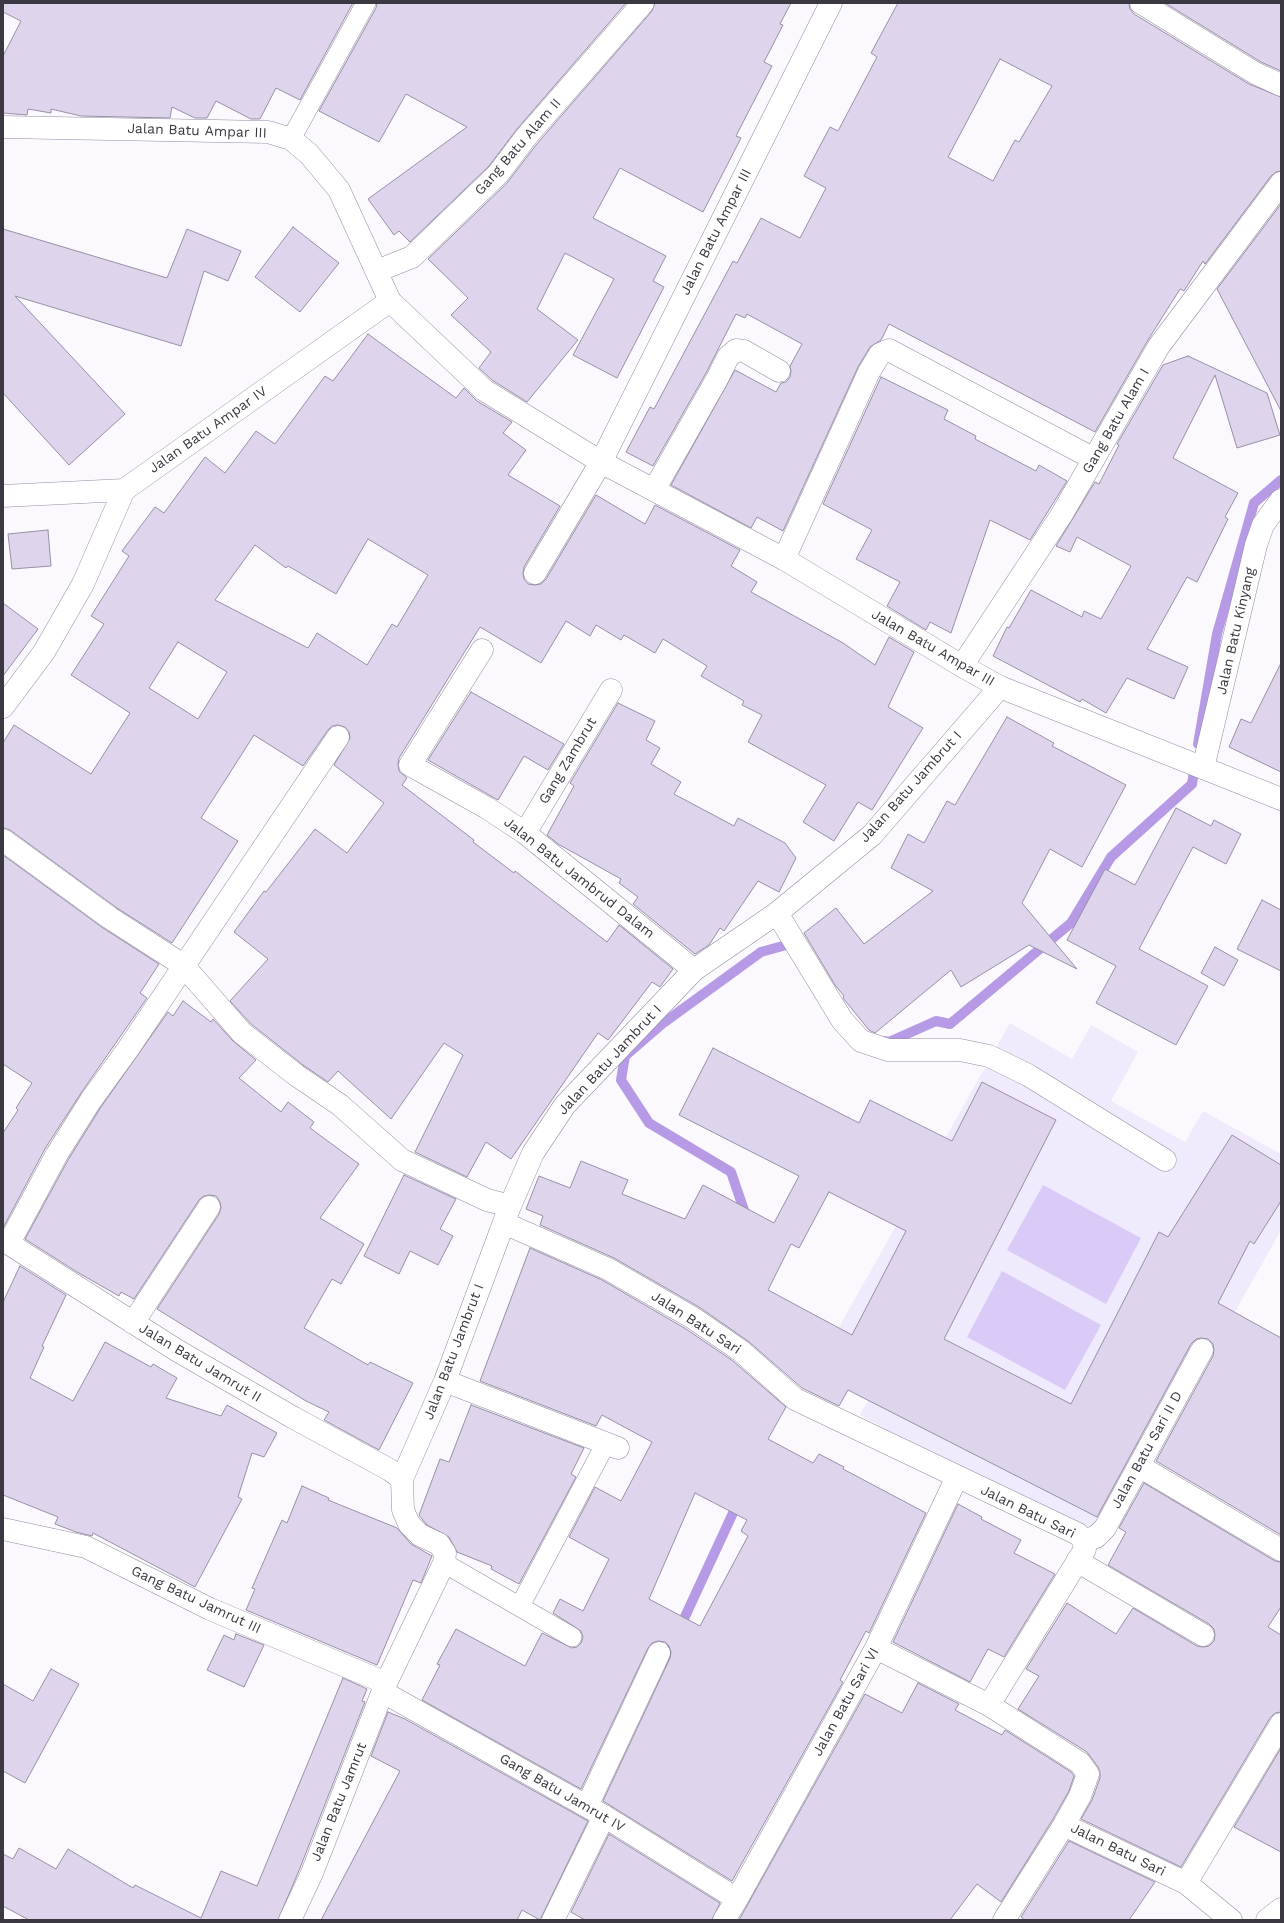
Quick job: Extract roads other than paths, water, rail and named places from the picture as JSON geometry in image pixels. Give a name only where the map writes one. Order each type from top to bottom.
[{"type":"street","name":"Gang Batu Alam II","points":[[377,271],[412,257],[498,174],[526,137],[643,3]]},
{"type":"street","name":"Jalan Batu Ampar III","points":[[601,462],[831,3]]},
{"type":"street","points":[[1141,3],[1255,73],[1281,85]]},
{"type":"street","name":"Jalan Batu Ampar III","points":[[3,127],[268,132],[291,139],[309,154],[339,190],[390,301],[484,390],[601,462],[784,559],[962,666],[1000,687],[1281,799]]},
{"type":"street","name":"Gang Batu Alam I","points":[[962,666],[1062,514],[1159,346],[1281,183]]},
{"type":"street","name":"Jalan Batu Ampar IV","points":[[124,490],[390,301]]},
{"type":"street","points":[[654,490],[728,357],[736,350],[744,351],[779,371]]},
{"type":"street","points":[[784,559],[869,372],[880,354],[889,350],[1094,459]]},
{"type":"street","points":[[535,573],[601,462]]},
{"type":"street","points":[[3,496],[124,490],[83,584],[44,652],[3,707]]},
{"type":"street","name":"Jalan Batu Kinyang","points":[[1201,767],[1256,545],[1263,525],[1281,500]]},
{"type":"street","name":"Jalan Batu Jambrud Dalam","points":[[482,650],[410,765],[487,808],[525,832],[694,970]]},
{"type":"street","name":"Jalan Batu Jambrut I","points":[[444,1563],[445,1552],[439,1544],[420,1535],[409,1524],[403,1510],[402,1479],[445,1381],[507,1215],[533,1153],[565,1105],[694,970],[777,913],[872,835],[1000,687]]},
{"type":"street","name":"Gang Zambrut","points":[[525,832],[611,690]]},
{"type":"street","points":[[6,1241],[57,1154],[91,1100],[128,1049],[183,965],[338,737]]},
{"type":"street","name":"Jalan Batu Sari","points":[[3,840],[110,918],[183,965],[242,1034],[296,1075],[340,1105],[402,1160],[488,1200],[507,1215],[608,1269],[698,1322],[741,1351],[795,1399],[1078,1534],[1083,1540],[1085,1549],[990,1705],[1080,1763],[1088,1774],[1080,1796],[1064,1825],[1186,1883],[1223,1917]]},
{"type":"street","points":[[777,913],[842,1020],[861,1041],[888,1050],[960,1050],[989,1056],[1028,1075],[1165,1160]]},
{"type":"street","points":[[133,1323],[209,1207]]},
{"type":"street","name":"Jalan Batu Jamrut II","points":[[6,1241],[178,1351],[294,1418],[390,1470],[402,1479]]},
{"type":"street","name":"Jalan Batu Sari II D","points":[[1083,1540],[1096,1537],[1105,1528],[1202,1350]]},
{"type":"street","points":[[445,1381],[612,1445]]},
{"type":"street","points":[[1139,1466],[1281,1550]]},
{"type":"street","name":"Jalan Batu Sari VI","points":[[724,1920],[738,1899],[876,1648],[957,1477]]},
{"type":"street","name":"Gang Batu Jamrut III","points":[[3,1529],[86,1547],[210,1609],[385,1687]]},
{"type":"street","points":[[1078,1561],[1203,1635]]},
{"type":"street","points":[[385,1687],[444,1563]]},
{"type":"street","points":[[876,1648],[990,1705]]},
{"type":"street","points":[[553,1920],[659,1652]]},
{"type":"street","name":"Gang Batu Jamrut IV","points":[[385,1687],[595,1811],[738,1899]]},
{"type":"street","name":"Jalan Batu Jamrut","points":[[290,1920],[312,1873],[385,1687]]},
{"type":"street","points":[[1186,1883],[1281,1724]]},
{"type":"street","points":[[1004,1920],[1064,1825]]},
{"type":"street","points":[[1267,1920],[1281,1909]]},
{"type":"lane","points":[[291,139],[366,3]]},
{"type":"lane","points":[[520,1606],[612,1445]]},
{"type":"lane","points":[[444,1563],[572,1637]]},
{"type":"waterway","points":[[1198,744],[1217,634],[1254,503],[1281,480]]},
{"type":"waterway","points":[[883,1041],[889,1042],[936,1021],[950,1024],[1071,923],[1111,857],[1192,784],[1195,764]]},
{"type":"waterway","points":[[747,1219],[731,1172],[649,1123],[621,1080],[625,1056],[662,1024],[761,952],[797,942]]},
{"type":"waterway","points":[[664,1662],[739,1500]]}]
